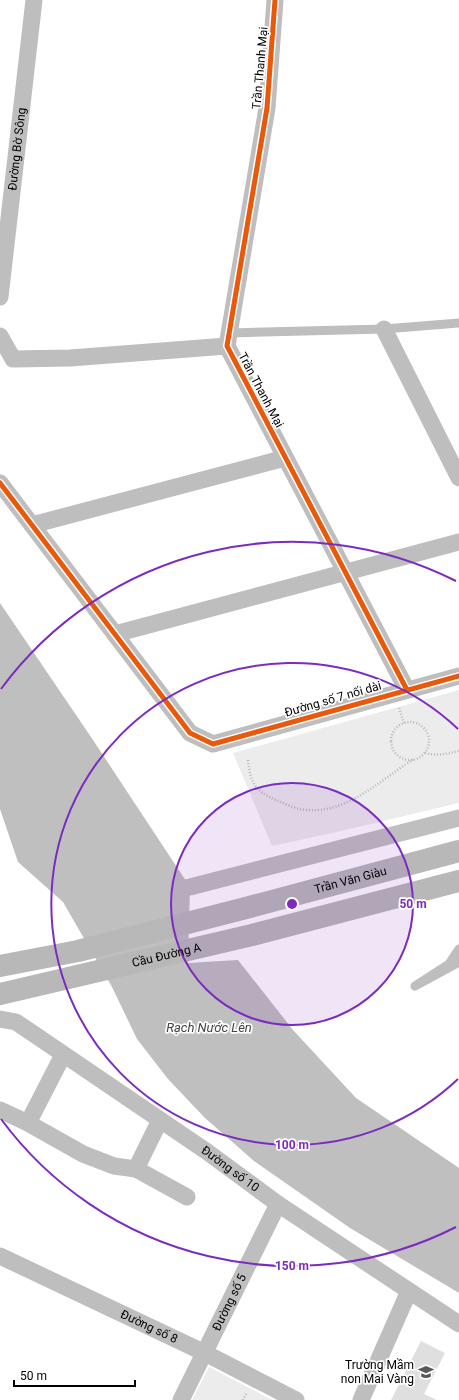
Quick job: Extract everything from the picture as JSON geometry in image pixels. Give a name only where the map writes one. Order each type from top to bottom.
[{"type":"main road","name":"Trần Văn Giàu","points":[[0,966],[78,951],[459,851]]},
{"type":"main road","name":"Cầu Đường A","points":[[0,994],[252,935],[459,881]]},
{"type":"street","name":"Đường Bờ Sông","points":[[0,297],[34,0]]},
{"type":"street","name":"Trần Thanh Mại","points":[[275,0],[267,108],[228,340],[285,458],[407,690]]},
{"type":"street","points":[[384,329],[459,478]]},
{"type":"street","points":[[0,336],[13,359],[70,358],[228,340]]},
{"type":"street","points":[[32,525],[285,458]]},
{"type":"street","points":[[0,483],[115,634],[459,542]]},
{"type":"street","name":"Đường số 7 nối dài","points":[[115,634],[190,733],[213,744],[459,676]]},
{"type":"street","name":"Đường số 10","points":[[0,1019],[16,1022],[206,1151],[278,1204],[459,1324]]},
{"type":"street","points":[[28,1123],[63,1055]]},
{"type":"street","points":[[0,1110],[28,1123],[83,1154],[114,1166],[136,1168],[188,1197]]},
{"type":"street","points":[[136,1168],[160,1120]]},
{"type":"street","name":"Đường số 5","points":[[182,1400],[278,1204]]},
{"type":"street","name":"Đường số 8","points":[[0,1256],[205,1354],[296,1400]]},
{"type":"street","points":[[361,1400],[409,1291]]},
{"type":"lane","points":[[228,340],[459,323]]},
{"type":"lane","points":[[459,949],[449,964],[415,986],[459,962]]},
{"type":"path","points":[[406,722],[419,724],[428,734],[428,747],[425,753],[420,757],[408,760],[397,755],[391,739],[396,728],[406,722]]},
{"type":"path","points":[[425,753],[434,755],[448,754],[459,750]]},
{"type":"path","points":[[248,760],[249,775],[253,784],[267,796],[291,806],[306,810],[323,810],[342,806],[414,759]]},
{"type":"shaded area","points":[[459,690],[459,803],[272,846],[233,753]]},
{"type":"shaded area","points":[[209,1367],[272,1400],[192,1400]]},
{"type":"water","name":"Rạch Nước Lên","points":[[0,603],[190,887],[188,963],[238,960],[293,1030],[356,1098],[459,1168],[459,1293],[350,1228],[254,1161],[205,1118],[168,1079],[137,1039],[112,987],[63,902],[18,862],[0,809]]},
{"type":"building","points":[[421,1341],[445,1353],[424,1394],[437,1400],[391,1400]]},
{"type":"waterway","points":[[168,891],[190,887],[459,818]]},
{"type":"cycle path","points":[[275,0],[267,108],[227,346],[407,690]]},
{"type":"cycle path","points":[[0,483],[190,733],[213,744],[459,676]]},
{"type":"place","name":"Trường Mầm non Mai Vàng","points":[[426,1372]]}]
